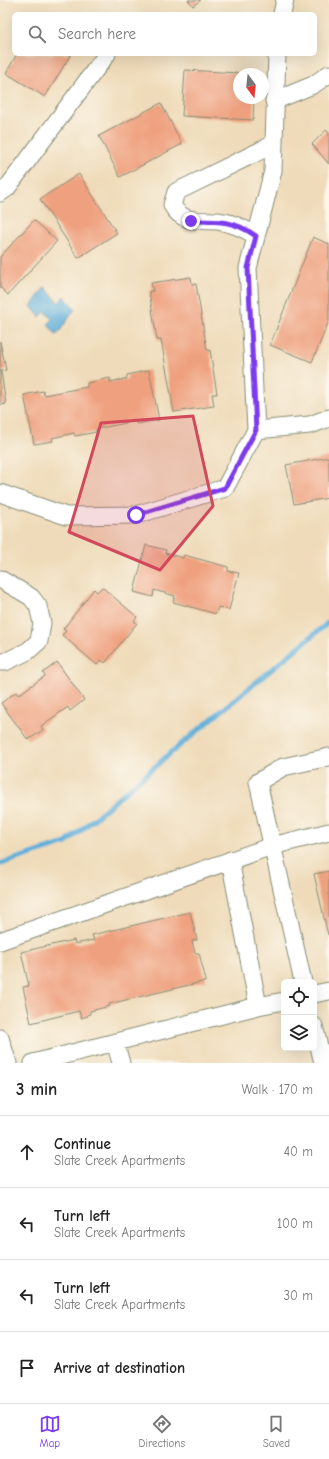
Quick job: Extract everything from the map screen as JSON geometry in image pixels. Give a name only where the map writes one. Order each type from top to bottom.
[{"type":"lane","points":[[282,12],[285,0]]},
{"type":"lane","points":[[0,194],[7,188],[106,56]]},
{"type":"lane","points":[[0,493],[66,516],[136,515],[225,488],[256,430],[248,268],[273,171],[272,145],[276,56]]},
{"type":"lane","points":[[274,101],[313,85],[329,74]]},
{"type":"lane","points":[[256,236],[242,227],[227,223],[191,221],[175,212],[172,205],[176,192],[272,145]]},
{"type":"lane","points":[[256,430],[310,425],[329,418]]},
{"type":"lane","points":[[0,579],[31,597],[38,606],[42,623],[39,641],[28,651],[5,662],[0,662]]},
{"type":"lane","points":[[302,979],[258,782],[283,767],[329,757]]},
{"type":"lane","points":[[0,941],[272,846],[329,832]]},
{"type":"lane","points":[[230,860],[258,1006]]},
{"type":"lane","points":[[317,993],[329,991]]},
{"type":"lane","points":[[33,1063],[258,1006],[281,1002]]},
{"type":"lane","points":[[317,1037],[324,1063]]},
{"type":"lane","points":[[0,1038],[8,1063]]},
{"type":"lane","points":[[115,1042],[120,1063]]},
{"type":"highlighted area","points":[[193,416],[213,506],[160,570],[69,532],[101,423]]},
{"type":"water","points":[[45,287],[59,303],[64,296],[75,309],[57,335],[48,325],[52,319],[45,311],[40,317],[31,306]]},
{"type":"building","points":[[188,0],[201,0],[193,6]]},
{"type":"building","points":[[16,56],[70,56],[45,97],[6,73]]},
{"type":"building","points":[[185,70],[233,73],[233,104],[254,104],[253,120],[182,116]]},
{"type":"building","points":[[161,103],[182,144],[120,177],[99,136]]},
{"type":"building","points":[[326,130],[329,133],[329,164],[312,144]]},
{"type":"building","points":[[79,174],[117,233],[78,258],[40,199]]},
{"type":"building","points":[[34,220],[57,241],[8,295],[0,287],[0,257]]},
{"type":"building","points":[[313,237],[329,244],[329,321],[312,362],[270,345]]},
{"type":"building","points":[[191,277],[192,284],[196,284],[207,350],[210,350],[217,394],[212,394],[214,406],[174,412],[161,340],[157,340],[149,291],[153,291],[151,283]]},
{"type":"building","points":[[0,341],[6,370],[1,371],[6,404],[0,405]]},
{"type":"building","points":[[149,370],[159,420],[136,424],[136,421],[96,429],[96,432],[75,436],[74,433],[52,438],[53,441],[34,444],[24,395],[43,391],[44,395],[87,387],[87,383],[110,378],[110,382],[127,379],[127,375]]},
{"type":"building","points":[[329,457],[329,498],[294,504],[286,465]]},
{"type":"building","points":[[146,545],[166,550],[165,553],[183,558],[184,555],[228,567],[228,571],[239,573],[229,610],[218,607],[216,614],[173,602],[175,596],[154,590],[153,597],[134,592]]},
{"type":"building","points":[[102,587],[137,617],[134,621],[137,623],[105,663],[101,660],[97,665],[62,635],[66,631],[63,629],[94,589],[97,592]]},
{"type":"building","points":[[57,662],[84,700],[70,711],[68,707],[41,726],[43,730],[28,740],[1,703],[16,692],[18,695],[45,676],[43,673]]},
{"type":"building","points":[[329,871],[329,935],[328,935],[314,874]]},
{"type":"building","points":[[190,912],[197,940],[192,941],[195,953],[199,953],[206,981],[109,1004],[110,1006],[90,1011],[90,1014],[87,1015],[88,1016],[81,1018],[79,1011],[31,1023],[23,987],[29,986],[21,952],[74,940],[75,944],[94,940],[92,935]]},
{"type":"waterway","points":[[0,864],[66,843],[173,751],[329,622]]},
{"type":"route","points":[[136,515],[225,488],[256,430],[248,268],[256,236],[242,227],[219,221],[191,221]]}]
